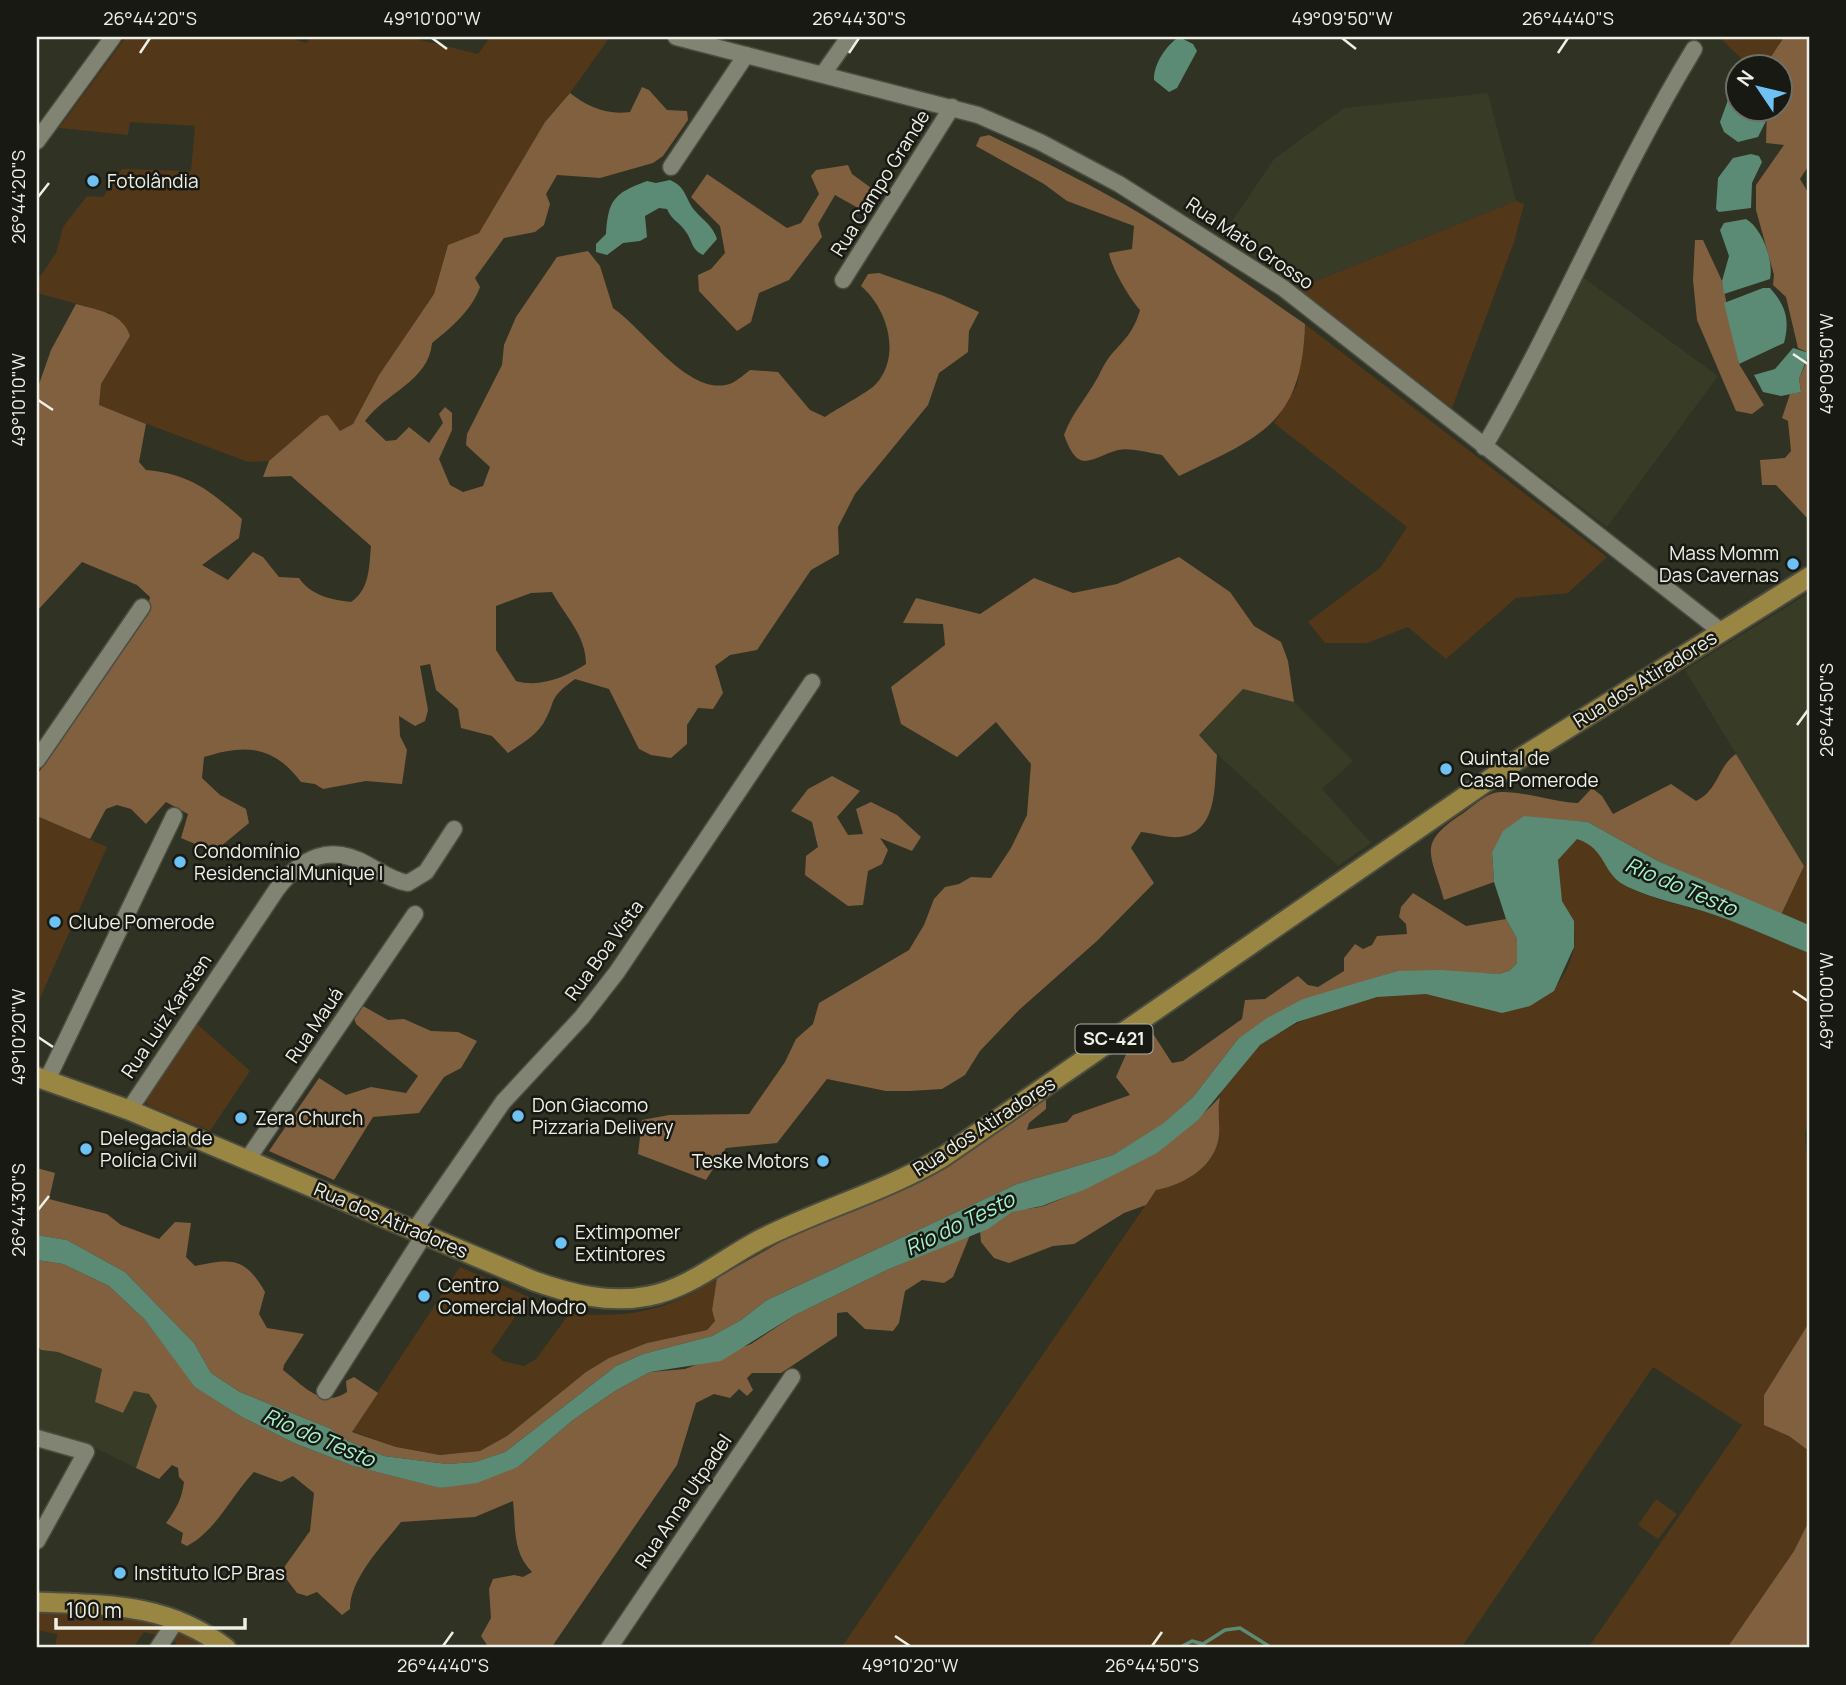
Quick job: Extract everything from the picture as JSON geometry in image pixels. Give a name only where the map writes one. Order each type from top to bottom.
[{"type":"main road","name":"Rua dos Atiradores","points":[[42,1078],[129,1110],[534,1281],[590,1297],[628,1299],[649,1296],[686,1283],[760,1239],[903,1178],[943,1157],[1522,757],[1809,578]]},
{"type":"main road","points":[[37,1602],[128,1607],[177,1619],[226,1648]]},
{"type":"street","points":[[37,141],[113,37]]},
{"type":"street","name":"Rua Mato Grosso","points":[[676,37],[697,39],[746,55],[952,107],[1011,128],[1065,155],[1221,247],[1283,288],[1722,632]]},
{"type":"street","points":[[823,74],[849,37]]},
{"type":"street","points":[[1484,447],[1518,387],[1632,158],[1694,49]]},
{"type":"street","points":[[671,167],[746,55]]},
{"type":"street","name":"Rua Campo Grande","points":[[843,280],[952,107]]},
{"type":"street","points":[[37,760],[142,607]]},
{"type":"street","name":"Rua Boa Vista","points":[[325,1391],[419,1233],[503,1102],[582,1017],[617,972],[811,682]]},
{"type":"street","points":[[42,1078],[174,817]]},
{"type":"street","name":"Rua Luiz Karsten","points":[[129,1110],[277,889],[296,867],[319,854],[338,854],[356,859],[392,879],[408,883],[426,872],[454,829]]},
{"type":"street","name":"Rua Mauá","points":[[247,1160],[415,914]]},
{"type":"street","name":"Rua Anna Utpadel","points":[[609,1648],[792,1377]]},
{"type":"street","points":[[37,1438],[86,1452],[37,1541]]},
{"type":"street","points":[[158,1648],[177,1619]]},
{"type":"shaded area","points":[[126,37],[287,37],[306,43],[312,37],[408,37],[478,54],[490,37],[610,37],[570,93],[545,122],[479,233],[448,245],[434,294],[379,375],[353,424],[340,431],[328,415],[314,423],[269,461],[248,462],[99,406],[101,384],[130,336],[110,313],[37,293],[37,281],[56,253],[63,227],[87,196],[103,197],[122,169],[191,171],[195,126],[130,122],[128,135],[59,128]]},
{"type":"shaded area","points":[[1719,37],[1784,37],[1774,52],[1735,52]]},
{"type":"shaded area","points":[[1784,37],[1809,37],[1809,165],[1800,179],[1809,194],[1809,353],[1798,348],[1786,297],[1773,285],[1774,275],[1756,210],[1756,185],[1784,145],[1766,143],[1767,122],[1794,122],[1794,52],[1774,52]]},
{"type":"shaded area","points":[[642,87],[649,90],[667,110],[687,111],[688,120],[663,156],[653,163],[600,178],[557,175],[546,194],[550,204],[544,225],[535,232],[504,238],[475,278],[480,287],[466,311],[432,343],[429,356],[415,377],[373,411],[365,421],[386,441],[396,440],[409,427],[429,443],[443,423],[439,414],[445,407],[452,413],[452,430],[439,459],[450,485],[463,492],[483,486],[490,467],[466,445],[467,434],[502,365],[504,345],[516,317],[557,257],[588,251],[600,266],[613,308],[669,360],[700,381],[716,386],[732,383],[750,370],[778,372],[810,410],[825,417],[876,384],[888,360],[890,346],[884,319],[870,295],[861,286],[868,274],[879,273],[944,296],[979,312],[969,331],[968,352],[939,373],[928,405],[855,494],[838,527],[839,554],[811,570],[757,650],[730,655],[715,666],[723,693],[713,709],[698,708],[687,725],[687,744],[671,758],[651,755],[639,749],[609,689],[575,679],[556,696],[539,729],[508,753],[492,736],[461,728],[458,709],[436,690],[430,664],[420,666],[428,710],[425,721],[415,726],[399,716],[400,736],[407,750],[402,784],[366,781],[323,789],[315,784],[301,782],[269,754],[245,749],[204,757],[202,778],[220,795],[246,809],[249,823],[214,852],[181,838],[188,814],[166,802],[146,824],[131,809],[117,805],[106,809],[90,839],[37,816],[37,775],[146,615],[150,597],[137,585],[82,562],[37,611],[37,390],[51,350],[76,304],[116,317],[127,328],[130,336],[101,384],[99,405],[146,424],[139,462],[146,470],[175,475],[199,485],[242,519],[239,538],[202,565],[228,580],[253,552],[263,557],[279,577],[299,578],[315,593],[351,602],[365,584],[371,546],[291,476],[263,477],[269,461],[321,416],[328,415],[340,431],[353,424],[379,375],[434,294],[448,245],[479,233],[545,122],[570,93],[598,109],[630,112]],"holes":[[[552,592],[579,635],[586,664],[552,680],[534,683],[516,681],[496,650],[496,606],[531,593]]]},
{"type":"shaded area","points":[[1488,93],[1516,201],[1298,288],[1222,236],[1274,159],[1344,108]]},
{"type":"shaded area","points":[[989,135],[1138,213],[1196,249],[1305,324],[1302,358],[1295,385],[1285,406],[1271,423],[1232,450],[1179,476],[1162,455],[1128,449],[1085,461],[1075,455],[1064,435],[1067,427],[1106,361],[1132,329],[1140,310],[1121,283],[1109,253],[1132,249],[1134,226],[1067,201],[1044,184],[976,146],[980,137]]},
{"type":"shaded area","points":[[848,165],[852,174],[878,193],[867,213],[835,195],[818,224],[822,237],[789,280],[759,293],[751,322],[737,331],[699,291],[698,275],[711,269],[725,253],[720,226],[691,197],[707,174],[787,228],[801,223],[819,194],[811,176],[816,170]]},
{"type":"shaded area","points":[[1516,201],[1524,204],[1514,242],[1452,408],[1298,288]]},
{"type":"shaded area","points":[[1695,240],[1703,240],[1722,281],[1739,364],[1764,405],[1752,414],[1736,411],[1697,320],[1693,280]]},
{"type":"shaded area","points":[[1580,275],[1718,376],[1607,527],[1495,441]]},
{"type":"shaded area","points":[[1305,324],[1607,557],[1568,593],[1516,598],[1446,659],[1408,627],[1367,643],[1325,643],[1308,622],[1381,567],[1407,527],[1274,423],[1297,385]]},
{"type":"shaded area","points":[[1809,356],[1809,520],[1776,485],[1762,485],[1760,460],[1785,458],[1791,451],[1788,421],[1782,418],[1790,394],[1801,392],[1799,379]]},
{"type":"shaded area","points":[[1179,557],[1230,592],[1254,626],[1281,642],[1288,661],[1294,702],[1243,689],[1199,735],[1217,755],[1212,805],[1208,817],[1192,833],[1174,837],[1141,832],[1131,848],[1154,883],[1098,940],[1019,1010],[980,1051],[965,1075],[942,1089],[886,1091],[827,1079],[777,1143],[726,1148],[706,1180],[638,1154],[642,1120],[669,1115],[749,1114],[785,1062],[796,1039],[813,1024],[819,1003],[909,950],[924,925],[934,899],[945,887],[959,884],[971,877],[991,878],[1011,848],[1027,815],[1031,764],[996,722],[957,757],[901,724],[891,687],[945,645],[943,624],[903,623],[916,598],[980,614],[1034,578],[1073,593],[1117,584]]},
{"type":"shaded area","points":[[1809,593],[1809,863],[1804,866],[1685,670]]},
{"type":"shaded area","points":[[1243,689],[1294,702],[1353,761],[1322,789],[1371,843],[1338,866],[1198,736]]},
{"type":"shaded area","points":[[1736,754],[1804,866],[1781,915],[1658,861],[1588,822],[1560,820],[1492,853],[1494,882],[1444,900],[1432,860],[1433,842],[1447,824],[1481,799],[1494,793],[1512,792],[1578,803],[1592,788],[1602,796],[1613,814],[1671,784],[1696,801],[1709,791],[1725,765]]},
{"type":"shaded area","points":[[832,776],[860,791],[837,817],[848,835],[863,834],[856,809],[871,802],[897,815],[921,837],[912,851],[880,838],[888,850],[882,864],[868,871],[863,905],[848,906],[805,875],[806,856],[818,847],[812,822],[791,811],[808,789]]},
{"type":"shaded area","name":"Clube Pomerode","points":[[37,816],[107,847],[37,1005]]},
{"type":"shaded area","points":[[1577,838],[1594,848],[1611,873],[1634,890],[1725,918],[1809,953],[1809,1117],[1805,1134],[1809,1183],[1809,1323],[1764,1395],[1789,1436],[1809,1451],[1809,1521],[1794,1551],[1727,1648],[1588,1648],[1742,1425],[1653,1367],[1461,1648],[841,1648],[1156,1190],[1187,1179],[1213,1155],[1219,1134],[1219,1098],[1244,1061],[1262,1044],[1297,1023],[1364,1000],[1427,994],[1511,1007],[1532,1004],[1548,995],[1565,973],[1574,946],[1572,922],[1559,887],[1558,860]]},
{"type":"shaded area","points":[[1809,863],[1809,925],[1781,916],[1804,866]]},
{"type":"shaded area","points":[[1413,893],[1466,926],[1506,919],[1517,939],[1517,963],[1509,971],[1498,974],[1397,971],[1368,980],[1238,1039],[1193,1097],[1164,1124],[1113,1155],[1017,1184],[767,1300],[741,1320],[712,1336],[643,1354],[616,1366],[505,1452],[475,1462],[447,1464],[384,1456],[348,1441],[329,1428],[240,1392],[211,1373],[194,1343],[125,1272],[67,1240],[37,1235],[37,1168],[55,1173],[49,1199],[107,1214],[121,1225],[159,1239],[175,1222],[191,1223],[186,1257],[195,1266],[228,1261],[244,1266],[265,1292],[259,1314],[267,1328],[304,1334],[283,1370],[321,1397],[338,1397],[347,1392],[346,1381],[354,1377],[378,1393],[352,1432],[396,1447],[440,1455],[480,1451],[507,1436],[586,1372],[609,1358],[647,1343],[707,1330],[715,1321],[712,1310],[717,1278],[782,1241],[918,1181],[1046,1096],[1046,1109],[1029,1123],[1027,1130],[1067,1122],[1073,1115],[1130,1095],[1116,1077],[1131,1043],[1152,1032],[1172,1063],[1183,1061],[1242,1019],[1245,1000],[1265,999],[1298,976],[1308,985],[1318,987],[1344,971],[1344,958],[1355,944],[1363,949],[1372,945],[1377,936],[1407,934],[1406,924],[1399,917],[1401,907]]},
{"type":"shaded area","points":[[363,1006],[388,1020],[404,1019],[431,1031],[458,1032],[477,1041],[461,1068],[444,1077],[419,1113],[373,1117],[334,1180],[269,1151],[319,1078],[346,1095],[371,1087],[406,1093],[418,1076],[356,1024],[354,1018]]},
{"type":"shaded area","points":[[196,1023],[250,1071],[210,1131],[148,1105],[145,1100]]},
{"type":"shaded area","points":[[1220,1097],[1219,1135],[1212,1156],[1187,1179],[1156,1190],[1146,1205],[1124,1213],[1074,1244],[1053,1246],[1009,1263],[994,1258],[981,1242],[980,1231],[1008,1214],[1044,1206],[1116,1174],[1160,1148],[1201,1116]]},
{"type":"shaded area","points":[[970,1235],[953,1277],[944,1283],[922,1280],[905,1291],[899,1323],[893,1331],[865,1329],[847,1312],[837,1313],[837,1336],[781,1373],[752,1373],[747,1378],[753,1390],[747,1396],[739,1389],[730,1398],[714,1394],[696,1403],[677,1465],[551,1648],[489,1648],[481,1636],[491,1618],[489,1589],[493,1579],[514,1575],[523,1577],[532,1572],[518,1548],[513,1501],[475,1517],[401,1522],[361,1574],[351,1597],[350,1609],[342,1615],[317,1592],[307,1596],[297,1593],[284,1576],[285,1566],[310,1531],[314,1493],[293,1476],[281,1482],[254,1472],[207,1531],[187,1546],[181,1543],[183,1533],[166,1523],[178,1504],[183,1488],[184,1482],[179,1477],[178,1468],[172,1465],[159,1479],[136,1468],[157,1406],[149,1394],[134,1391],[123,1413],[95,1402],[102,1369],[58,1352],[41,1350],[37,1345],[37,1260],[63,1264],[109,1286],[145,1320],[196,1387],[242,1417],[294,1443],[353,1466],[441,1488],[518,1467],[573,1420],[615,1391],[650,1372],[685,1369],[751,1344],[795,1315],[889,1269]]},
{"type":"shaded area","points":[[460,1267],[529,1297],[491,1352],[503,1361],[524,1366],[536,1359],[569,1314],[611,1315],[663,1306],[717,1278],[712,1310],[715,1321],[706,1330],[647,1343],[609,1358],[586,1372],[507,1436],[480,1451],[441,1455],[396,1447],[352,1431]]},
{"type":"shaded area","points":[[1809,1323],[1809,1451],[1789,1436],[1764,1425],[1764,1395]]},
{"type":"shaded area","points":[[37,1345],[41,1350],[58,1352],[103,1369],[95,1402],[123,1413],[134,1390],[149,1394],[157,1407],[136,1468],[92,1446],[37,1430]]},
{"type":"shaded area","points":[[1656,1499],[1677,1514],[1658,1539],[1638,1525]]},
{"type":"shaded area","points":[[1809,1521],[1809,1648],[1727,1648],[1794,1551]]},
{"type":"shaded area","points":[[37,1610],[103,1615],[146,1622],[167,1628],[207,1648],[179,1648],[173,1639],[167,1648],[148,1648],[156,1635],[144,1632],[133,1648],[55,1648],[57,1634],[37,1630]]},
{"type":"water","points":[[1179,37],[1193,44],[1197,51],[1177,88],[1169,92],[1154,80],[1154,74],[1161,56]]},
{"type":"water","points":[[1724,111],[1724,122],[1766,122],[1758,137],[1738,142],[1724,132],[1720,122]]},
{"type":"water","points":[[1751,154],[1759,156],[1762,162],[1752,183],[1751,208],[1719,212],[1716,209],[1718,178],[1733,158]]},
{"type":"water","points":[[670,180],[680,186],[692,207],[715,234],[717,239],[703,255],[694,248],[684,229],[667,209],[659,208],[645,216],[647,237],[640,241],[623,243],[607,255],[596,252],[596,244],[606,234],[611,205],[620,194],[647,181],[656,183]]},
{"type":"water","points":[[1746,219],[1762,237],[1770,263],[1770,279],[1724,294],[1722,281],[1729,256],[1720,230],[1724,223]]},
{"type":"water","points":[[1763,288],[1770,288],[1783,307],[1787,327],[1784,343],[1739,364],[1724,303]]},
{"type":"water","points":[[1793,348],[1809,353],[1799,379],[1801,392],[1781,396],[1763,392],[1754,375],[1775,369]]},
{"type":"water","name":"Rio do Testo","points":[[1524,816],[1588,822],[1658,861],[1809,925],[1809,953],[1727,919],[1628,887],[1613,876],[1594,849],[1577,839],[1558,860],[1562,901],[1574,921],[1574,947],[1554,991],[1530,1006],[1502,1013],[1426,994],[1377,997],[1297,1022],[1260,1045],[1198,1120],[1157,1153],[1086,1189],[1042,1206],[1012,1212],[988,1229],[889,1269],[795,1315],[721,1361],[650,1372],[615,1391],[573,1420],[518,1467],[477,1483],[440,1488],[353,1466],[294,1443],[242,1417],[195,1387],[145,1320],[109,1286],[63,1264],[37,1260],[37,1235],[67,1240],[125,1272],[194,1343],[211,1373],[240,1392],[329,1428],[348,1441],[384,1456],[447,1464],[475,1462],[505,1452],[616,1366],[643,1354],[712,1336],[741,1320],[767,1300],[1017,1184],[1113,1155],[1164,1123],[1193,1097],[1238,1039],[1267,1018],[1303,999],[1397,971],[1441,970],[1498,974],[1509,971],[1517,963],[1517,939],[1506,919],[1494,882],[1492,853],[1503,831]]},
{"type":"waterway","points":[[1179,1648],[1192,1641],[1203,1644],[1225,1630],[1240,1628],[1272,1648]]},
{"type":"place","name":"Fotolândia","points":[[93,181]]},
{"type":"place","name":"Mass Momm Das Cavernas","points":[[1793,564]]},
{"type":"place","name":"Quintal de Casa Pomerode","points":[[1446,769]]},
{"type":"place","name":"Condomínio Residencial Munique I","points":[[180,862]]},
{"type":"place","name":"Clube Pomerode","points":[[55,922]]},
{"type":"place","name":"Don Giacomo Pizzaria Delivery","points":[[518,1116]]},
{"type":"place","name":"Zera Church","points":[[241,1118]]},
{"type":"place","name":"Delegacia de Polícia Civil","points":[[86,1149]]},
{"type":"place","name":"Teske Motors","points":[[823,1161]]},
{"type":"place","name":"Extimpomer Extintores","points":[[561,1243]]},
{"type":"place","name":"Centro Comercial Modro","points":[[424,1296]]},
{"type":"place","name":"Instituto ICP Bras","points":[[120,1573]]}]
